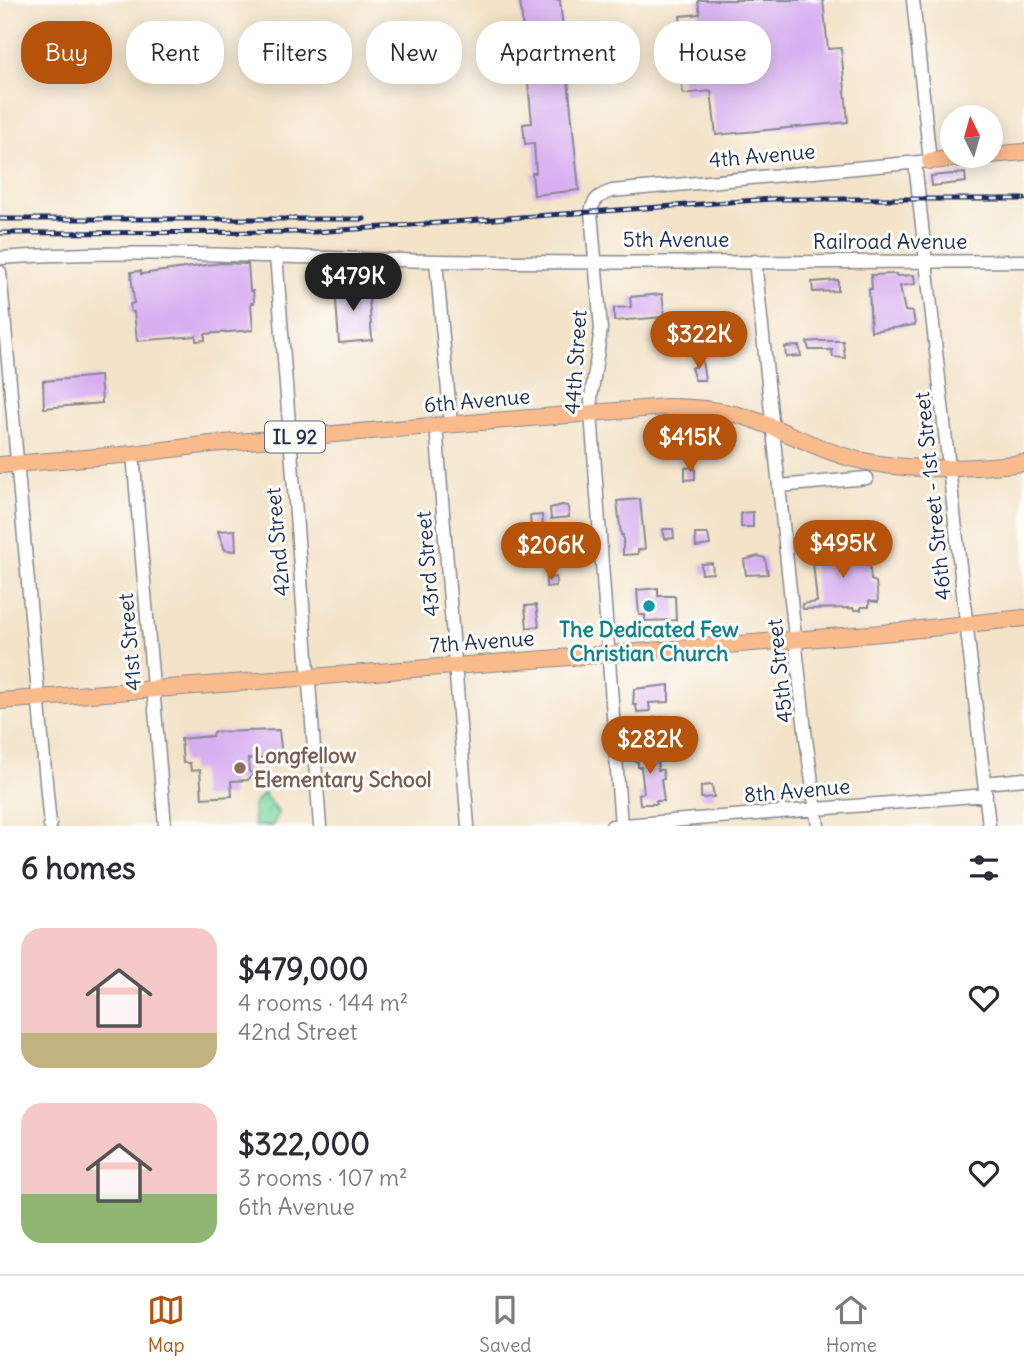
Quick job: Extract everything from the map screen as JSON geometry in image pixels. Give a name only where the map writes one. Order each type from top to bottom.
[{"type":"main road","points":[[1003,154],[1024,152]]},
{"type":"main road","points":[[922,162],[940,160]]},
{"type":"main road","name":"6th Avenue","points":[[0,465],[133,454],[211,444],[666,407],[702,408],[737,415],[830,451],[865,461],[897,466],[949,468]]},
{"type":"main road","name":"IL 92","points":[[949,468],[966,469],[1024,463]]},
{"type":"main road","points":[[967,625],[1024,618]]},
{"type":"main road","name":"7th Avenue","points":[[0,701],[967,625]]},
{"type":"street","name":"46th Street - 1st Street","points":[[913,0],[925,261],[989,826]]},
{"type":"street","name":"4th Avenue","points":[[600,196],[612,191],[922,162]]},
{"type":"street","name":"44th Street","points":[[600,196],[594,202],[592,212],[601,329],[591,412],[621,826]]},
{"type":"street","name":"5th Avenue","points":[[0,258],[119,252],[436,261],[755,261]]},
{"type":"street","name":"42nd Street","points":[[276,255],[320,826]]},
{"type":"street","name":"43rd Street","points":[[436,261],[456,665],[468,826]]},
{"type":"street","name":"Railroad Avenue","points":[[755,261],[1024,261]]},
{"type":"street","name":"45th Street","points":[[755,261],[818,826]]},
{"type":"street","points":[[0,272],[50,826]]},
{"type":"street","name":"41st Street","points":[[133,454],[164,826]]},
{"type":"street","points":[[779,486],[867,478]]},
{"type":"street","points":[[985,789],[1024,779]]},
{"type":"street","name":"8th Avenue","points":[[612,826],[816,809],[985,789]]},
{"type":"green space","points":[[263,793],[279,813],[272,826],[254,826],[253,806]]},
{"type":"building","points":[[520,0],[560,0],[562,21],[522,21]]},
{"type":"building","points":[[698,0],[823,0],[828,49],[841,48],[848,122],[716,135],[711,91],[683,94],[682,84],[771,84],[771,21],[681,21],[680,16],[700,14]]},
{"type":"building","points":[[528,84],[568,84],[579,190],[534,195],[534,143],[525,144],[523,124],[532,123]]},
{"type":"building","points":[[965,173],[966,182],[932,186],[931,176]]},
{"type":"building","points":[[221,263],[248,264],[250,291],[253,291],[254,300],[254,303],[251,303],[253,330],[205,334],[205,340],[196,341],[196,336],[137,341],[134,312],[131,312],[130,304],[134,303],[131,272],[141,271],[141,274]]},
{"type":"building","points":[[871,275],[914,275],[915,284],[900,286],[905,311],[913,312],[915,325],[871,331]]},
{"type":"building","points":[[838,280],[838,291],[813,292],[812,282]]},
{"type":"building","points":[[368,284],[372,340],[339,343],[335,286]]},
{"type":"building","points":[[662,294],[665,317],[614,321],[614,308],[631,307],[630,297]]},
{"type":"building","points":[[843,341],[845,358],[833,357],[832,350],[809,350],[807,342]]},
{"type":"building","points":[[799,346],[801,356],[786,357],[785,347]]},
{"type":"building","points":[[702,360],[705,380],[695,380],[691,368],[695,367],[695,361]]},
{"type":"building","points":[[100,376],[102,403],[44,408],[43,381]]},
{"type":"building","points":[[695,467],[695,479],[685,480],[685,468]]},
{"type":"building","points":[[640,499],[645,549],[638,550],[638,554],[623,555],[623,535],[617,501]]},
{"type":"building","points":[[568,506],[569,517],[551,519],[550,508]]},
{"type":"building","points":[[753,512],[753,527],[741,527],[741,513]]},
{"type":"building","points":[[542,515],[543,526],[531,527],[530,516]]},
{"type":"building","points":[[663,529],[673,529],[674,538],[665,539]]},
{"type":"building","points":[[235,530],[236,551],[225,550],[218,531]]},
{"type":"building","points":[[695,534],[708,534],[710,545],[696,547]]},
{"type":"building","points":[[868,549],[871,580],[876,582],[878,602],[869,601],[869,607],[861,607],[861,610],[803,609],[802,604],[817,602],[812,552]]},
{"type":"building","points":[[573,550],[575,563],[557,565],[556,551]]},
{"type":"building","points":[[758,556],[765,558],[768,574],[746,575],[744,560]]},
{"type":"building","points":[[712,563],[713,573],[702,574],[701,564]]},
{"type":"building","points":[[556,577],[556,586],[546,587],[546,578]]},
{"type":"building","name":"The Dedicated Few Christian Church","points":[[658,588],[658,596],[675,596],[676,620],[645,621],[645,615],[639,615],[637,590]]},
{"type":"building","points":[[536,605],[539,626],[527,628],[525,606]]},
{"type":"building","points":[[669,685],[669,702],[649,703],[650,711],[637,712],[636,705],[633,705],[634,689]]},
{"type":"building","points":[[664,717],[665,730],[653,730],[652,718]]},
{"type":"building","points":[[279,730],[282,756],[248,759],[249,771],[253,774],[248,780],[231,781],[232,796],[202,798],[200,770],[191,771],[190,763],[183,763],[181,739],[212,736],[213,732]]},
{"type":"building","points":[[657,747],[658,770],[663,770],[664,779],[661,779],[664,801],[656,801],[657,804],[640,804],[639,794],[644,793],[641,767],[638,767],[638,762],[635,761],[636,749]]},
{"type":"building","points":[[712,785],[714,797],[701,798],[701,786]]},
{"type":"railway","points":[[0,233],[315,232],[771,199],[1024,199]]},
{"type":"railway","points":[[0,219],[364,219]]},
{"type":"place","name":"The Dedicated Few Christian Church","points":[[649,606]]},
{"type":"place","name":"Longfellow Elementary School","points":[[240,768]]}]
